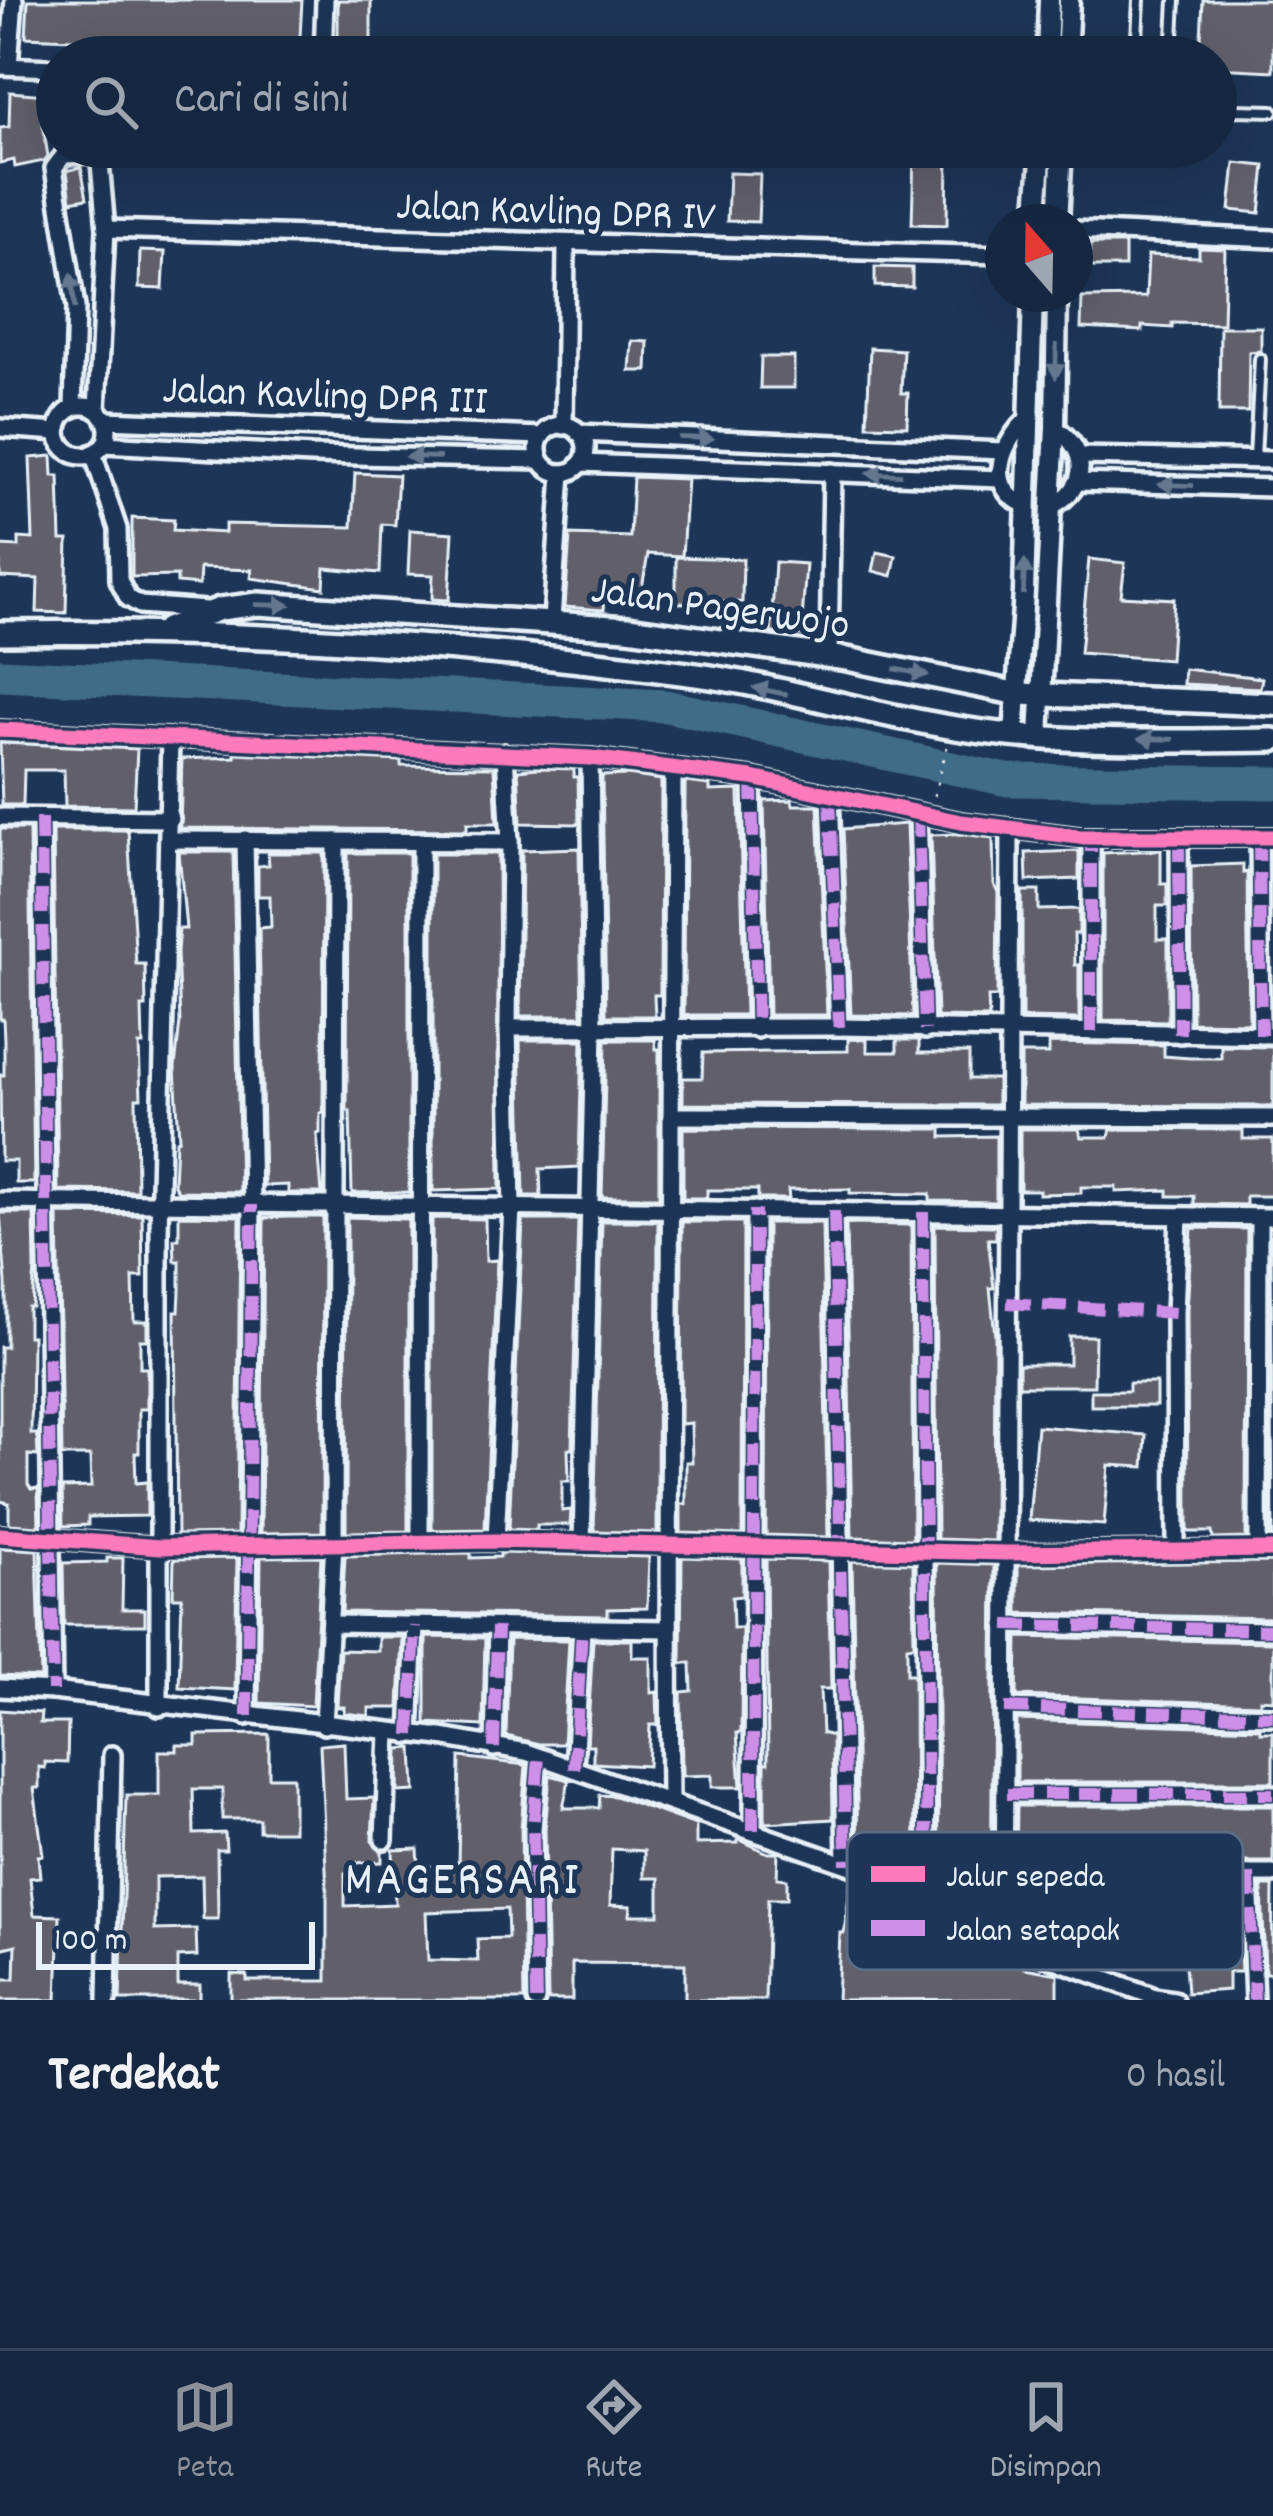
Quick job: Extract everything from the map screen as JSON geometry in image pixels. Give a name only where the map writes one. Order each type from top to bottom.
[{"type":"main road","name":"Jalan Pagerwojo","points":[[160,631],[214,610],[258,604],[552,620],[829,656],[1029,694],[1273,704]]},
{"type":"main road","points":[[340,607],[340,641]]},
{"type":"main road","name":"Jalan Pagerwojo","points":[[0,633],[160,631],[517,653],[696,675],[869,712],[1014,735],[1273,740]]},
{"type":"street","points":[[14,0],[4,66],[36,67]]},
{"type":"street","points":[[324,36],[325,0]]},
{"type":"street","points":[[1048,36],[1049,0]]},
{"type":"street","points":[[1067,36],[1069,0]]},
{"type":"street","points":[[55,168],[76,307],[74,408],[60,422],[58,432],[67,450],[76,454],[99,448]]},
{"type":"street","points":[[99,168],[106,229],[99,448],[118,530],[119,580],[128,598],[140,604],[214,610]]},
{"type":"street","points":[[1037,204],[1040,168]]},
{"type":"street","points":[[1059,204],[1061,168]]},
{"type":"street","name":"Jalan Kavling DPR IV","points":[[106,229],[985,255]]},
{"type":"street","points":[[1093,231],[1273,239]]},
{"type":"street","points":[[566,245],[572,430],[586,448],[581,464]]},
{"type":"street","points":[[1033,312],[1026,505],[1029,694],[1039,737]]},
{"type":"street","points":[[1014,735],[1029,694],[1052,506],[1057,312]]},
{"type":"street","points":[[74,408],[101,415]]},
{"type":"street","name":"Jalan Kavling DPR III","points":[[101,415],[542,436]]},
{"type":"street","points":[[1026,505],[1012,497],[1001,479],[1003,452],[1016,428],[1030,416]]},
{"type":"street","points":[[0,428],[58,432]]},
{"type":"street","points":[[1052,506],[1072,493],[1078,482],[1080,455],[1069,436],[1055,428]]},
{"type":"street","points":[[1001,479],[581,464],[562,473],[540,460],[542,436],[572,430],[1003,452]]},
{"type":"street","name":"Jalan Kavling DPR III","points":[[99,448],[540,460]]},
{"type":"street","points":[[1080,455],[1273,460]]},
{"type":"street","points":[[829,656],[832,472]]},
{"type":"street","points":[[552,620],[562,473]]},
{"type":"street","points":[[1078,482],[1273,488]]},
{"type":"street","points":[[0,730],[590,758],[752,778],[1010,828],[1091,837],[1266,837],[1267,1035],[508,1028]]},
{"type":"street","points":[[159,1706],[160,1202],[170,740]]},
{"type":"street","points":[[496,1540],[512,1207],[505,753]]},
{"type":"street","points":[[582,1544],[594,1029],[590,758]]},
{"type":"street","points":[[670,1802],[667,1547],[673,768]]},
{"type":"street","points":[[752,778],[757,1029]]},
{"type":"street","points":[[830,795],[838,1028]]},
{"type":"street","points":[[918,813],[925,1030]]},
{"type":"street","points":[[0,817],[171,819]]},
{"type":"street","points":[[40,818],[53,1691]]},
{"type":"street","points":[[1006,1832],[1010,828]]},
{"type":"street","points":[[1091,837],[1091,1032]]},
{"type":"street","points":[[1179,837],[1180,1034]]},
{"type":"street","points":[[245,839],[252,1205],[247,1716]]},
{"type":"street","points":[[170,840],[509,842]]},
{"type":"street","points":[[324,1725],[334,1543],[336,841]]},
{"type":"street","points":[[420,1542],[422,841]]},
{"type":"street","points":[[671,1116],[1273,1118]]},
{"type":"street","points":[[0,1201],[1266,1217],[1265,1550],[1006,1553],[496,1540],[160,1547],[0,1535]]},
{"type":"street","points":[[753,1830],[754,1210]]},
{"type":"street","points":[[0,1688],[388,1732],[539,1757],[846,1864],[833,1211]]},
{"type":"street","points":[[923,1212],[927,1832]]},
{"type":"street","points":[[1176,1551],[1179,1216]]},
{"type":"street","points":[[332,1624],[668,1629]]},
{"type":"street","points":[[1005,1625],[1273,1630]]},
{"type":"street","points":[[410,1735],[416,1626]]},
{"type":"street","points":[[494,1748],[497,1627]]},
{"type":"street","points":[[574,1769],[582,1628]]},
{"type":"street","points":[[1005,1708],[1273,1716]]},
{"type":"street","points":[[384,1840],[388,1732]]},
{"type":"street","points":[[107,2000],[112,1756]]},
{"type":"street","points":[[536,2000],[533,1828],[539,1757]]},
{"type":"street","points":[[1006,1794],[1273,1794]]},
{"type":"street","points":[[1243,1874],[1273,1874]]},
{"type":"street","points":[[1249,1874],[1254,2000]]},
{"type":"street","points":[[1081,1970],[1174,2000]]},
{"type":"lane","points":[[1137,36],[1139,0]]},
{"type":"lane","points":[[1173,36],[1175,0]]},
{"type":"lane","points":[[1237,110],[1273,111]]},
{"type":"lane","points":[[1255,460],[1260,359]]},
{"type":"path","points":[[938,782],[944,758]]},
{"type":"building","points":[[28,0],[302,0],[300,36],[26,37]]},
{"type":"building","points":[[338,0],[371,0],[371,36],[338,36]]},
{"type":"building","points":[[1203,0],[1273,0],[1273,71],[1237,69],[1237,36],[1201,36]]},
{"type":"building","points":[[10,92],[36,94],[36,163],[15,167],[14,160],[0,163],[0,128],[9,127]]},
{"type":"building","points":[[1237,163],[1265,166],[1260,213],[1230,210]]},
{"type":"building","points":[[81,168],[87,198],[71,201],[67,171]]},
{"type":"building","points":[[914,168],[948,168],[947,225],[912,224]]},
{"type":"building","points":[[729,173],[760,174],[758,222],[727,221]]},
{"type":"building","points":[[1093,244],[1125,244],[1125,267],[1093,267]]},
{"type":"building","points":[[1199,248],[1225,249],[1223,324],[1172,323],[1172,328],[1142,326],[1142,331],[1081,328],[1082,312],[1093,312],[1093,298],[1146,297],[1148,255],[1199,257]]},
{"type":"building","points":[[140,251],[165,252],[163,289],[139,288]]},
{"type":"building","points":[[875,267],[912,268],[912,287],[875,286]]},
{"type":"building","points":[[1220,327],[1261,327],[1261,351],[1249,352],[1248,412],[1219,412]]},
{"type":"building","points":[[632,341],[648,342],[647,371],[630,371]]},
{"type":"building","points":[[870,348],[903,350],[901,393],[908,393],[907,426],[867,425]]},
{"type":"building","points":[[761,357],[794,357],[794,388],[760,388]]},
{"type":"building","points":[[52,456],[53,476],[59,476],[61,540],[68,540],[66,613],[37,612],[38,579],[0,577],[0,546],[19,547],[19,538],[33,539],[30,458]]},
{"type":"building","points":[[355,473],[398,475],[395,525],[382,524],[380,573],[325,568],[324,588],[251,578],[252,570],[200,568],[199,585],[177,583],[177,576],[132,577],[132,518],[174,520],[173,530],[225,533],[225,524],[352,527]]},
{"type":"building","points":[[633,477],[687,479],[682,556],[648,554],[641,594],[606,588],[604,610],[565,607],[570,535],[630,537]]},
{"type":"building","points":[[410,530],[453,533],[449,600],[432,599],[433,575],[408,574]]},
{"type":"building","points":[[877,552],[896,556],[892,576],[873,571]]},
{"type":"building","points":[[676,557],[743,559],[742,602],[676,603]]},
{"type":"building","points":[[1089,559],[1125,563],[1121,596],[1174,599],[1170,660],[1080,653]]},
{"type":"building","points":[[775,562],[806,564],[801,635],[771,633]]},
{"type":"building","points":[[1184,669],[1262,678],[1260,688],[1183,684]]},
{"type":"building","points":[[0,743],[137,749],[134,807],[65,806],[64,770],[24,770],[23,805],[2,805]]},
{"type":"building","points":[[235,753],[401,761],[401,766],[494,767],[497,823],[467,823],[467,830],[180,828],[182,759],[235,757]]},
{"type":"building","points":[[574,769],[579,824],[521,823],[518,770]]},
{"type":"building","points":[[602,776],[661,780],[660,995],[654,995],[655,1016],[606,1016]]},
{"type":"building","points":[[685,782],[710,785],[710,791],[739,790],[745,1015],[684,1015]]},
{"type":"building","points":[[792,800],[793,805],[818,805],[827,1015],[769,1015],[764,801]]},
{"type":"building","points":[[906,824],[913,1016],[851,1015],[843,829]]},
{"type":"building","points":[[0,829],[29,829],[34,1183],[16,1183],[16,1161],[1,1161]]},
{"type":"building","points":[[53,830],[128,830],[136,964],[145,964],[141,1098],[136,1098],[137,1191],[58,1190]]},
{"type":"building","points":[[931,835],[993,838],[998,892],[997,997],[988,997],[989,1018],[937,1017]]},
{"type":"building","points":[[579,848],[582,1016],[520,1016],[522,850]]},
{"type":"building","points":[[1161,850],[1161,884],[1167,884],[1167,906],[1157,906],[1157,939],[1168,939],[1168,1021],[1103,1020],[1103,853]]},
{"type":"building","points":[[1079,851],[1079,879],[1027,881],[1026,853]]},
{"type":"building","points":[[179,852],[233,852],[240,1192],[178,1191],[174,1185],[179,1139],[177,951],[179,929],[186,929]]},
{"type":"building","points":[[268,853],[324,853],[323,1112],[317,1134],[322,1193],[288,1193],[288,1185],[264,1186],[259,928],[271,927],[270,896],[258,896],[258,866],[269,865]]},
{"type":"building","points":[[348,853],[409,853],[409,1192],[352,1193],[347,1111]]},
{"type":"building","points":[[433,854],[498,854],[500,1189],[433,1191]]},
{"type":"building","points":[[1243,864],[1243,873],[1247,872],[1249,1023],[1192,1022],[1191,866]]},
{"type":"building","points":[[1022,891],[1039,891],[1039,910],[1079,909],[1079,934],[1074,934],[1079,1019],[1022,1018]]},
{"type":"building","points":[[848,1039],[867,1040],[867,1052],[897,1052],[897,1040],[919,1040],[919,1053],[969,1053],[969,1079],[997,1079],[997,1105],[683,1104],[683,1078],[702,1078],[703,1053],[848,1051]]},
{"type":"building","points":[[520,1040],[582,1040],[579,1167],[540,1169],[541,1196],[524,1196]]},
{"type":"building","points":[[606,1040],[655,1040],[659,1049],[659,1197],[602,1197]]},
{"type":"building","points":[[1049,1043],[1164,1045],[1164,1056],[1190,1058],[1221,1058],[1221,1046],[1273,1047],[1273,1106],[1021,1105],[1021,1054],[1049,1054]]},
{"type":"building","points":[[683,1128],[942,1129],[942,1137],[996,1136],[996,1202],[930,1201],[930,1194],[850,1193],[850,1189],[788,1190],[789,1199],[758,1199],[758,1190],[707,1190],[707,1198],[683,1198]]},
{"type":"building","points":[[1020,1129],[1079,1129],[1081,1137],[1109,1137],[1111,1129],[1243,1130],[1243,1139],[1273,1139],[1273,1196],[1246,1196],[1246,1205],[1194,1204],[1194,1196],[1168,1196],[1168,1190],[1116,1192],[1116,1187],[1081,1187],[1081,1193],[1039,1194],[1039,1190],[1020,1190]]},
{"type":"building","points":[[0,1213],[34,1213],[35,1268],[28,1336],[32,1336],[31,1434],[37,1434],[38,1456],[28,1455],[28,1484],[38,1488],[39,1526],[9,1524],[9,1503],[0,1501],[0,1347],[6,1347],[6,1283]]},
{"type":"building","points":[[58,1214],[142,1215],[143,1277],[133,1277],[134,1321],[147,1321],[147,1340],[140,1340],[140,1368],[147,1368],[147,1409],[139,1409],[139,1453],[135,1453],[136,1483],[147,1482],[147,1516],[88,1517],[88,1525],[63,1526],[62,1488],[91,1487],[90,1456],[62,1456]]},
{"type":"building","points":[[179,1215],[240,1216],[237,1534],[177,1535],[175,1311],[179,1311],[180,1261],[175,1261],[174,1239],[179,1239]]},
{"type":"building","points":[[323,1217],[322,1532],[261,1533],[264,1218]]},
{"type":"building","points":[[347,1217],[408,1219],[408,1531],[346,1532]]},
{"type":"building","points":[[432,1218],[485,1219],[486,1261],[497,1260],[485,1529],[432,1530]]},
{"type":"building","points":[[523,1220],[578,1220],[572,1449],[568,1449],[569,1481],[562,1481],[562,1511],[571,1510],[570,1525],[537,1525],[537,1530],[509,1529]]},
{"type":"building","points":[[602,1221],[658,1221],[657,1533],[594,1531]]},
{"type":"building","points":[[682,1222],[743,1222],[742,1535],[681,1533],[686,1462],[692,1462],[691,1423],[681,1424]]},
{"type":"building","points":[[767,1223],[822,1223],[828,1537],[766,1535]]},
{"type":"building","points":[[846,1224],[911,1225],[913,1539],[852,1537]]},
{"type":"building","points":[[935,1225],[996,1226],[996,1239],[988,1239],[995,1335],[994,1541],[937,1539]]},
{"type":"building","points":[[1192,1228],[1247,1229],[1246,1538],[1213,1539],[1212,1532],[1188,1532],[1187,1311]]},
{"type":"building","points":[[1271,1234],[1273,1538],[1270,1538]]},
{"type":"building","points":[[1069,1336],[1095,1336],[1094,1386],[1019,1386],[1019,1364],[1069,1364]]},
{"type":"building","points":[[1129,1383],[1156,1383],[1156,1406],[1091,1406],[1091,1391],[1129,1391]]},
{"type":"building","points":[[1037,1426],[1146,1435],[1144,1467],[1109,1465],[1104,1525],[1029,1520]]},
{"type":"building","points":[[0,1548],[37,1550],[41,1678],[0,1676]]},
{"type":"building","points":[[471,1553],[471,1558],[500,1557],[500,1553],[649,1557],[647,1608],[608,1609],[608,1616],[342,1612],[345,1556]]},
{"type":"building","points":[[321,1556],[313,1706],[259,1703],[261,1557]]},
{"type":"building","points":[[682,1557],[742,1559],[742,1596],[732,1597],[733,1628],[742,1628],[741,1733],[737,1733],[741,1787],[712,1787],[712,1775],[682,1776],[681,1692],[692,1691],[691,1663],[681,1663]]},
{"type":"building","points":[[107,1558],[123,1558],[122,1609],[145,1609],[145,1625],[64,1625],[63,1563],[107,1562]]},
{"type":"building","points":[[237,1558],[235,1690],[179,1687],[182,1597],[173,1597],[174,1559]]},
{"type":"building","points":[[766,1559],[828,1561],[831,1689],[820,1689],[822,1733],[832,1736],[833,1819],[765,1823]]},
{"type":"building","points":[[852,1561],[913,1563],[914,1645],[907,1646],[907,1674],[914,1674],[915,1832],[858,1832]]},
{"type":"building","points":[[1273,1562],[1273,1618],[1018,1613],[1018,1565]]},
{"type":"building","points":[[937,1563],[994,1565],[992,1832],[939,1832]]},
{"type":"building","points":[[378,1637],[402,1637],[399,1708],[369,1708],[369,1716],[344,1713],[344,1707],[337,1707],[340,1650],[378,1651]]},
{"type":"building","points":[[426,1637],[485,1638],[483,1726],[426,1723]]},
{"type":"building","points":[[1018,1637],[1273,1642],[1273,1700],[1260,1699],[1260,1704],[1017,1696]]},
{"type":"building","points":[[509,1639],[569,1640],[563,1744],[506,1736]]},
{"type":"building","points":[[593,1640],[632,1640],[632,1657],[651,1657],[651,1693],[657,1692],[658,1725],[650,1725],[648,1766],[593,1763],[593,1745],[587,1745]]},
{"type":"building","points":[[0,1710],[41,1713],[40,1723],[68,1723],[67,1763],[45,1762],[45,1768],[39,1767],[39,1788],[34,1788],[43,1855],[38,1856],[40,1877],[30,1878],[34,1915],[60,1916],[57,2000],[0,2000],[0,1979],[15,1979],[16,1945],[0,1949]]},
{"type":"building","points":[[1017,1720],[1260,1728],[1260,1732],[1273,1732],[1273,1782],[1017,1782]]},
{"type":"building","points":[[269,1734],[269,1777],[293,1777],[293,1831],[259,1831],[259,1819],[222,1819],[222,1789],[193,1789],[194,1834],[225,1833],[226,1850],[217,1850],[218,1919],[203,1919],[202,1876],[155,1877],[155,1930],[196,1929],[197,1956],[178,1957],[178,1985],[200,1985],[200,2000],[120,2000],[126,1795],[159,1795],[159,1751],[196,1745],[196,1735]]},
{"type":"building","points":[[344,1743],[346,1799],[374,1798],[372,1841],[382,1852],[382,1862],[349,1863],[345,1906],[395,1904],[393,1850],[418,1849],[419,1866],[458,1867],[460,1757],[526,1765],[521,1829],[524,2000],[231,2000],[231,1974],[247,1975],[247,1981],[327,1981],[320,1745]],"holes":[[[507,1909],[508,1938],[477,1939],[478,1961],[428,1960],[426,1912]]]},
{"type":"building","points":[[413,1748],[415,1791],[398,1792],[399,1749]]},
{"type":"building","points":[[550,1775],[569,1780],[563,1808],[599,1808],[600,1795],[615,1796],[696,1825],[696,1844],[738,1843],[738,1839],[778,1853],[777,1878],[787,1879],[787,1899],[768,1899],[765,2000],[685,2000],[685,1964],[572,1963],[572,2000],[548,2000],[545,1829]],"holes":[[[612,1849],[644,1851],[644,1878],[659,1878],[659,1915],[630,1915],[631,1906],[610,1905]]]},
{"type":"building","points":[[1017,1806],[1273,1806],[1273,1862],[1243,1862],[1243,1832],[1017,1832]]},
{"type":"building","points":[[1262,1886],[1273,1886],[1272,1973],[1265,1973]]},
{"type":"building","points":[[847,1910],[847,1970],[1036,1970],[1058,1974],[1058,1999],[837,2000],[840,1933],[844,1933]]},
{"type":"building","points":[[1185,1970],[1241,1970],[1228,1972],[1228,1990],[1187,1993]]},
{"type":"waterway","points":[[0,675],[666,706],[1007,780],[1273,783]]},
{"type":"marked path","points":[[752,778],[757,1029]]},
{"type":"marked path","points":[[830,795],[839,1027]]},
{"type":"marked path","points":[[918,813],[925,1030]]},
{"type":"marked path","points":[[41,818],[53,1691]]},
{"type":"marked path","points":[[1091,837],[1091,1032]]},
{"type":"marked path","points":[[1179,837],[1180,1034]]},
{"type":"marked path","points":[[1259,837],[1261,1035]]},
{"type":"marked path","points":[[247,1716],[252,1205]]},
{"type":"marked path","points":[[753,1830],[755,1210]]},
{"type":"marked path","points":[[834,1211],[846,1864]]},
{"type":"marked path","points":[[923,1212],[927,1832]]},
{"type":"marked path","points":[[1007,1303],[1175,1313]]},
{"type":"marked path","points":[[1005,1625],[1273,1630]]},
{"type":"marked path","points":[[410,1735],[415,1626]]},
{"type":"marked path","points":[[494,1748],[497,1627]]},
{"type":"marked path","points":[[574,1769],[582,1628]]},
{"type":"marked path","points":[[1005,1708],[1273,1716]]},
{"type":"marked path","points":[[536,2000],[533,1829],[539,1757]]},
{"type":"marked path","points":[[1007,1794],[1273,1794]]},
{"type":"marked path","points":[[1249,1874],[1254,2000]]},
{"type":"cycle path","points":[[0,730],[590,758],[752,778],[961,822],[1079,837],[1273,837]]},
{"type":"cycle path","points":[[0,1535],[160,1547],[496,1541],[1006,1553],[1273,1550]]},
{"type":"district","name":"MAGERSARI","points":[[463,1876]]}]
